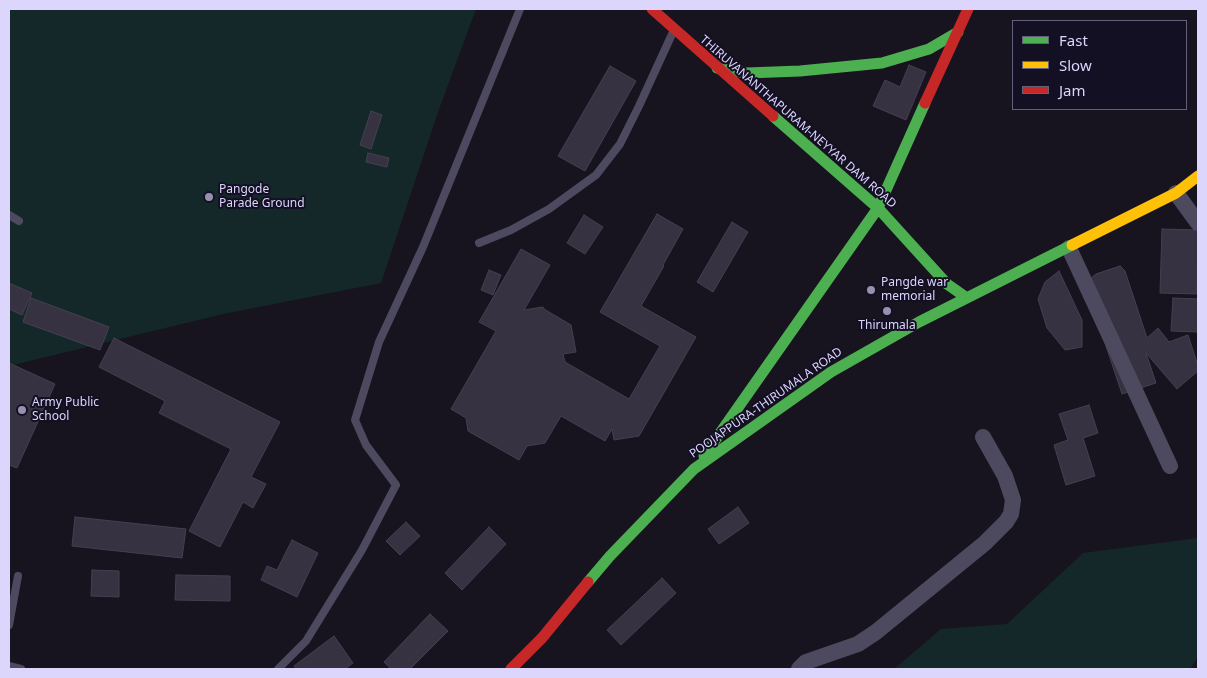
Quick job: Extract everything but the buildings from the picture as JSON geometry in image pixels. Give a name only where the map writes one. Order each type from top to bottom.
[{"type":"main road","name":"THIRUVANANTHAPURAM-NEYYAR DAM ROAD","points":[[654,9],[674,30],[878,208],[947,284],[967,298]]},
{"type":"main road","points":[[694,469],[878,208],[968,9]]},
{"type":"main road","points":[[717,68],[747,73],[800,71],[882,63],[929,50],[958,32]]},
{"type":"main road","name":"POOJAPPURA-THIRUMALA ROAD","points":[[511,669],[542,638],[610,556],[694,469],[831,372],[897,333],[1176,193],[1198,176]]},
{"type":"street","points":[[1176,193],[1198,224]]},
{"type":"street","points":[[1069,248],[1170,466]]},
{"type":"street","points":[[799,669],[806,662],[858,644],[876,632],[986,542],[1006,522],[1011,514],[1013,500],[1005,476],[983,437]]},
{"type":"lane","points":[[278,669],[306,640],[362,550],[396,485],[366,445],[355,420],[379,342],[423,247],[520,9]]},
{"type":"lane","points":[[479,243],[511,230],[549,209],[596,175],[620,144],[674,30]]},
{"type":"lane","points":[[9,214],[19,221]]},
{"type":"lane","points":[[9,625],[18,576]]},
{"type":"lane","points":[[9,666],[21,669]]},
{"type":"green space","name":"Pangode Parade Ground","points":[[9,9],[476,9],[438,112],[381,283],[223,314],[9,366]]},
{"type":"green space","points":[[1198,538],[1198,657],[1190,669],[894,669],[941,629],[1007,624],[1083,553]]},
{"type":"traffic: fast","points":[[717,68],[747,73],[800,71],[882,63],[929,49],[958,32]]},
{"type":"traffic: fast","points":[[704,456],[878,208],[925,103]]},
{"type":"traffic: fast","points":[[773,116],[878,208],[947,284],[967,298]]},
{"type":"traffic: fast","points":[[588,582],[610,556],[694,469],[831,372],[919,322],[1072,245]]},
{"type":"traffic: slow","points":[[1072,245],[1176,193],[1198,176]]},
{"type":"traffic: jam","points":[[652,9],[773,116]]},
{"type":"traffic: jam","points":[[925,103],[968,9]]},
{"type":"traffic: jam","points":[[511,669],[542,638],[588,582]]},
{"type":"place","name":"Pangode Parade Ground","points":[[209,197]]},
{"type":"place","name":"Pangde war memorial","points":[[871,290]]},
{"type":"place","name":"Thirumala","points":[[887,311]]},
{"type":"place","name":"Army Public School","points":[[22,410]]}]
